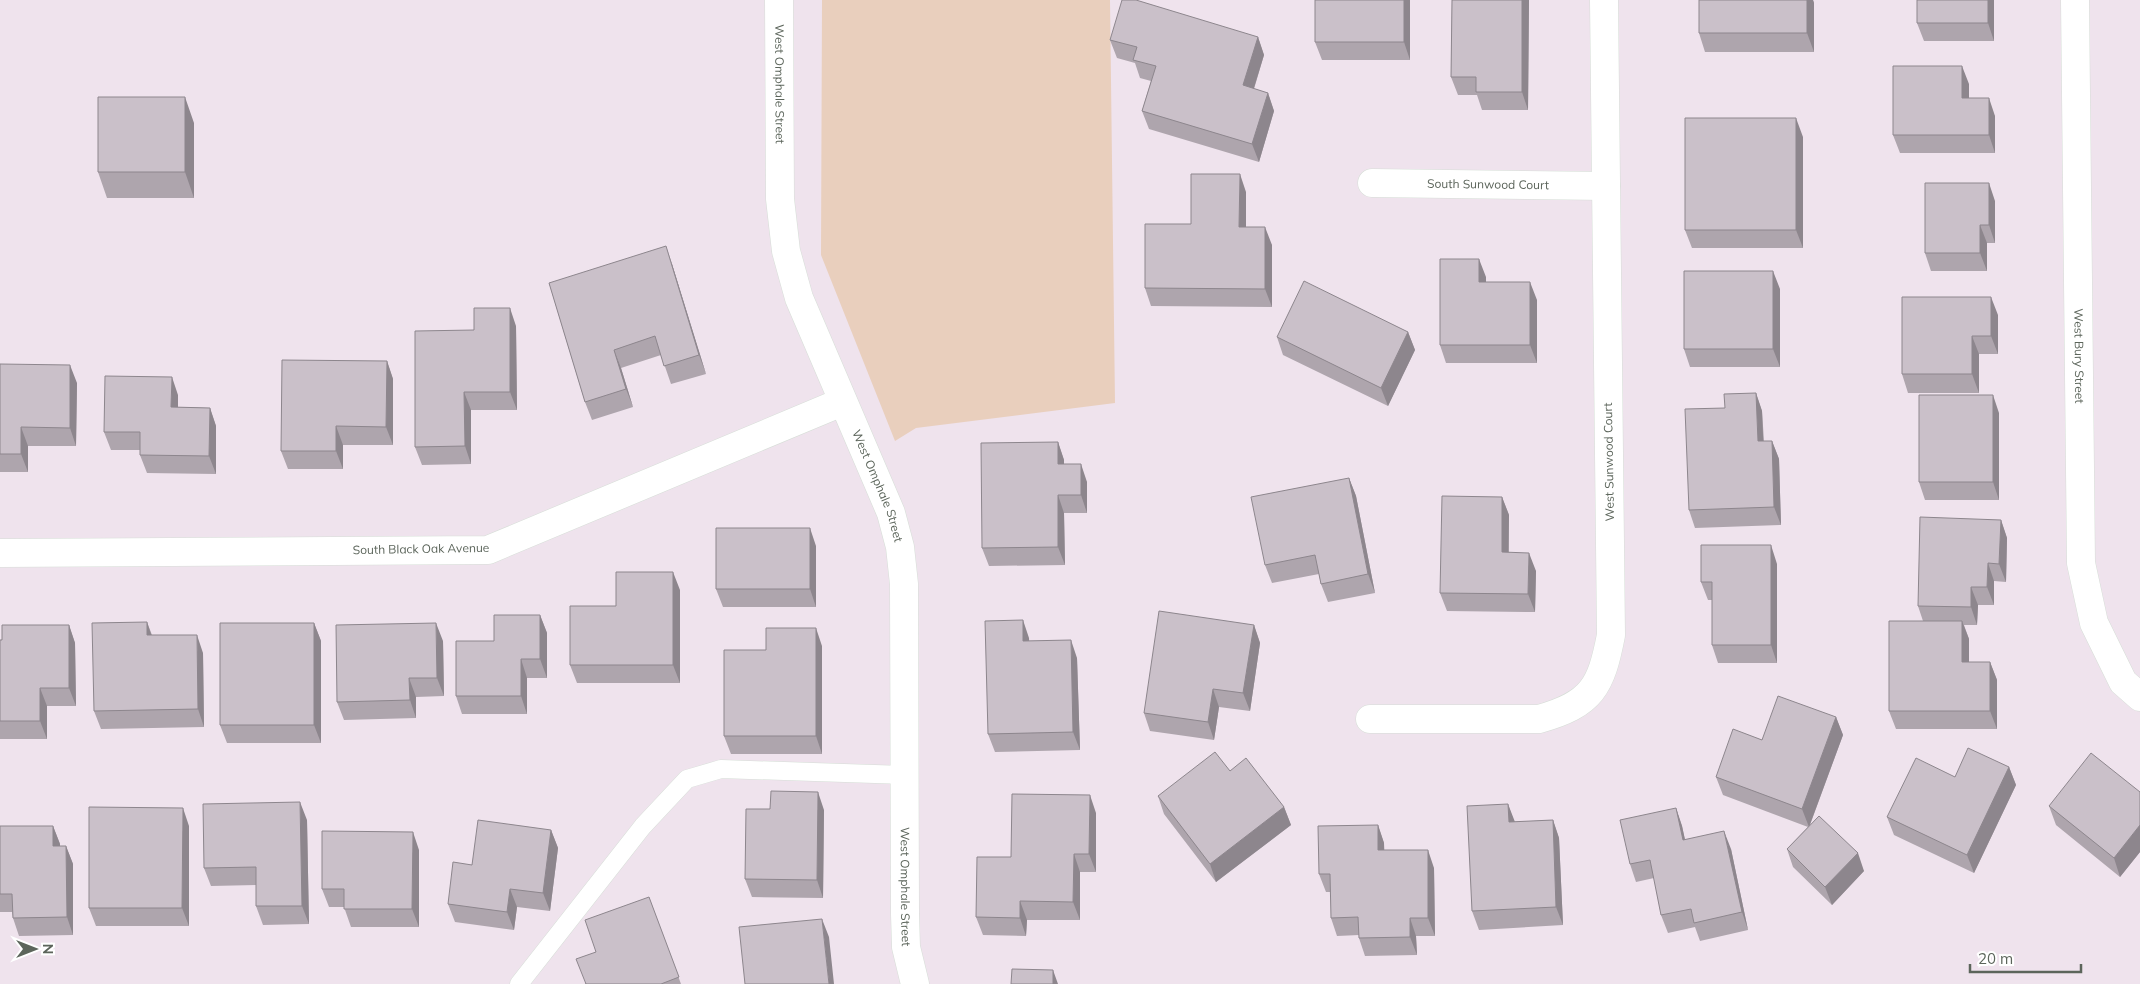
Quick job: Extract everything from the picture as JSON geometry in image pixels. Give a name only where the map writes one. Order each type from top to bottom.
[{"type":"street","name":"West Omphale Street","points":[[779,0],[780,198],[786,250],[799,298],[891,513],[900,547],[904,584],[906,947],[915,984]]},
{"type":"street","name":"West Sunwood Court","points":[[1370,719],[1539,719],[1564,712],[1588,696],[1605,666],[1612,635],[1604,0]]},
{"type":"street","name":"West Bury Street","points":[[2075,0],[2081,563],[2094,623],[2123,682],[2140,697]]},
{"type":"street","name":"South Sunwood Court","points":[[1372,183],[1606,186]]},
{"type":"street","name":"South Black Oak Avenue","points":[[0,553],[488,550],[842,402]]},
{"type":"lane","points":[[519,984],[643,826],[687,779],[721,769],[905,775]]},
{"type":"shaded area","points":[[822,0],[1110,0],[1115,403],[916,428],[895,441],[821,255]]},
{"type":"building","points":[[1122,0],[1136,0],[1258,37],[1243,85],[1268,93],[1252,144],[1142,111],[1156,66],[1133,60],[1137,47],[1110,40]]},
{"type":"building","points":[[1315,0],[1404,0],[1404,42],[1315,42]]},
{"type":"building","points":[[1452,0],[1522,0],[1522,92],[1476,92],[1476,77],[1451,77]]},
{"type":"building","points":[[1699,0],[1807,0],[1807,33],[1699,33]]},
{"type":"building","points":[[1917,0],[1988,0],[1988,23],[1917,23]]},
{"type":"building","points":[[1893,66],[1962,66],[1962,98],[1989,98],[1989,135],[1893,135]]},
{"type":"building","points":[[98,97],[185,97],[185,172],[98,172]]},
{"type":"building","points":[[1685,118],[1796,118],[1796,230],[1685,230]]},
{"type":"building","points":[[1191,174],[1240,174],[1239,227],[1265,227],[1265,289],[1145,288],[1145,224],[1191,224]]},
{"type":"building","points":[[1925,183],[1989,183],[1989,225],[1980,225],[1980,253],[1925,253]]},
{"type":"building","points":[[666,246],[699,355],[664,366],[655,336],[614,350],[626,389],[585,402],[549,283]]},
{"type":"building","points":[[1440,259],[1479,259],[1479,282],[1530,282],[1530,345],[1440,345]]},
{"type":"building","points":[[1684,271],[1773,271],[1773,349],[1684,349]]},
{"type":"building","points":[[1304,281],[1408,332],[1381,388],[1277,337]]},
{"type":"building","points":[[1902,297],[1991,297],[1991,336],[1972,336],[1972,374],[1902,374]]},
{"type":"building","points":[[474,308],[510,308],[510,392],[464,392],[465,446],[415,447],[415,331],[474,330]]},
{"type":"building","points":[[282,360],[387,361],[386,427],[336,426],[336,451],[281,451]]},
{"type":"building","points":[[0,364],[70,365],[70,428],[21,427],[21,454],[0,454]]},
{"type":"building","points":[[105,376],[172,377],[171,407],[210,408],[209,456],[140,455],[140,432],[104,432]]},
{"type":"building","points":[[1756,393],[1758,441],[1772,441],[1774,507],[1689,510],[1685,409],[1725,408],[1724,394]]},
{"type":"building","points":[[1919,395],[1993,395],[1993,482],[1919,482]]},
{"type":"building","points":[[1058,442],[1058,464],[1081,464],[1081,495],[1058,495],[1058,547],[982,548],[981,443]]},
{"type":"building","points":[[1349,478],[1368,574],[1321,584],[1315,555],[1265,565],[1251,497]]},
{"type":"building","points":[[1442,496],[1502,497],[1502,552],[1529,553],[1528,594],[1440,593]]},
{"type":"building","points":[[1920,517],[2001,520],[1999,564],[1988,563],[1987,587],[1971,587],[1971,607],[1918,606]]},
{"type":"building","points":[[716,528],[810,528],[810,589],[716,589]]},
{"type":"building","points":[[1701,545],[1771,545],[1771,645],[1712,645],[1712,582],[1701,582]]},
{"type":"building","points":[[616,572],[673,572],[673,665],[570,665],[570,606],[616,606]]},
{"type":"building","points":[[1159,611],[1254,625],[1243,693],[1213,689],[1208,722],[1144,713]]},
{"type":"building","points":[[494,615],[540,615],[540,659],[521,659],[521,696],[456,696],[456,641],[494,641]]},
{"type":"building","points":[[1023,620],[1023,641],[1071,640],[1073,732],[988,734],[985,621]]},
{"type":"building","points":[[1889,621],[1962,621],[1962,662],[1990,662],[1990,711],[1889,711]]},
{"type":"building","points":[[147,622],[147,635],[197,635],[198,709],[94,711],[92,623]]},
{"type":"building","points":[[220,623],[314,623],[314,725],[220,725]]},
{"type":"building","points":[[436,623],[437,678],[409,678],[410,700],[337,702],[336,625]]},
{"type":"building","points":[[2,625],[69,625],[69,688],[40,688],[40,721],[0,721],[0,640],[2,640]]},
{"type":"building","points":[[766,628],[816,628],[816,736],[724,736],[724,650],[766,650]]},
{"type":"building","points":[[1778,696],[1836,717],[1802,809],[1716,777],[1733,729],[1762,740]]},
{"type":"building","points":[[1968,748],[2009,767],[1967,855],[1887,817],[1916,758],[1955,777]]},
{"type":"building","points":[[1215,752],[1230,771],[1246,758],[1284,807],[1210,864],[1158,796]]},
{"type":"building","points":[[2091,753],[2140,792],[2140,825],[2114,858],[2049,806]]},
{"type":"building","points":[[771,791],[818,792],[817,880],[745,879],[746,809],[770,809]]},
{"type":"building","points":[[1012,794],[1090,795],[1089,854],[1074,854],[1073,902],[1020,901],[1020,918],[976,917],[977,857],[1011,857]]},
{"type":"building","points":[[300,802],[302,906],[256,906],[256,867],[204,868],[203,804]]},
{"type":"building","points":[[1508,804],[1509,822],[1553,820],[1556,907],[1472,911],[1467,806]]},
{"type":"building","points":[[89,807],[183,808],[182,908],[89,908]]},
{"type":"building","points":[[1676,808],[1683,840],[1724,831],[1742,912],[1694,923],[1691,909],[1661,915],[1650,860],[1630,864],[1620,820]]},
{"type":"building","points":[[1819,816],[1858,853],[1825,887],[1787,849]]},
{"type":"building","points":[[478,820],[551,830],[543,893],[510,889],[507,912],[448,904],[453,862],[472,865]]},
{"type":"building","points":[[1378,825],[1378,850],[1428,850],[1428,918],[1410,918],[1410,937],[1359,938],[1358,917],[1331,918],[1330,874],[1319,874],[1318,826]]},
{"type":"building","points":[[0,826],[53,826],[53,846],[66,846],[67,917],[13,918],[12,894],[0,894]]},
{"type":"building","points":[[322,831],[413,832],[412,909],[344,909],[344,889],[322,889]]},
{"type":"building","points":[[649,897],[679,977],[661,984],[586,984],[576,959],[596,952],[585,920]]},
{"type":"building","points":[[822,919],[829,984],[745,984],[739,927]]},
{"type":"building","points":[[1012,969],[1053,970],[1053,984],[1011,984]]}]
